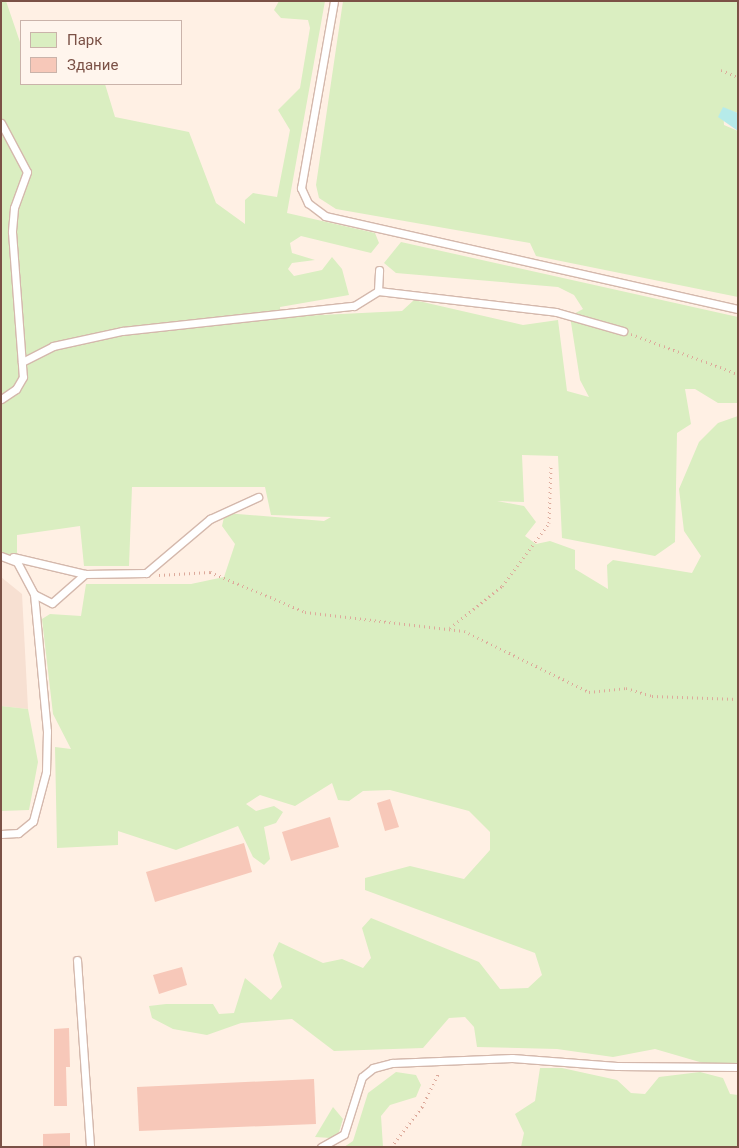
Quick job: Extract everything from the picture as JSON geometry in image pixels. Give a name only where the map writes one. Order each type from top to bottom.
[{"type":"lane","points":[[334,1],[301,188],[314,207],[325,216],[738,309]]},
{"type":"lane","points":[[1,123],[27,172],[14,208],[12,232],[23,377],[16,390],[1,399]]},
{"type":"lane","points":[[378,290],[379,270]]},
{"type":"lane","points":[[22,362],[54,346],[122,331],[354,306],[378,290],[556,312],[623,331]]},
{"type":"lane","points":[[1,556],[10,556],[85,574],[146,574],[210,519],[258,497]]},
{"type":"lane","points":[[10,556],[34,594],[44,602],[58,602],[85,574]]},
{"type":"lane","points":[[1,834],[18,833],[32,822],[46,772],[47,731],[34,594]]},
{"type":"lane","points":[[77,960],[90,1147]]},
{"type":"lane","points":[[321,1147],[344,1134],[362,1077],[373,1068],[446,1058],[738,1067]]},
{"type":"path","points":[[721,70],[738,77]]},
{"type":"path","points":[[623,331],[738,374]]},
{"type":"path","points":[[449,628],[502,586],[549,523],[552,466]]},
{"type":"path","points":[[146,574],[210,572],[305,612],[449,628],[500,646],[544,674],[589,692],[626,688],[652,696],[738,699]]},
{"type":"path","points":[[391,1147],[422,1107],[446,1058]]},
{"type":"shaded area","points":[[1,577],[22,594],[28,709],[1,706]]},
{"type":"green space","points":[[1,1],[6,1],[20,42],[20,85],[105,85],[115,117],[189,132],[216,203],[245,224],[245,200],[253,193],[277,197],[290,130],[278,110],[300,88],[310,28],[308,20],[281,18],[274,10],[279,1],[325,1],[287,213],[375,233],[379,243],[371,253],[301,236],[290,243],[292,253],[315,260],[292,263],[288,269],[294,276],[322,270],[332,257],[342,269],[349,295],[280,307],[281,317],[402,311],[414,300],[523,325],[558,320],[567,391],[589,397],[580,380],[570,316],[583,309],[574,295],[558,287],[396,273],[384,263],[401,242],[738,317],[738,403],[718,403],[695,389],[685,389],[691,424],[677,433],[675,542],[655,556],[562,538],[558,456],[522,455],[524,502],[497,501],[524,506],[536,522],[525,536],[536,544],[550,541],[575,550],[575,569],[608,589],[607,565],[613,560],[692,573],[701,556],[684,531],[679,489],[699,442],[718,423],[738,416],[738,1063],[710,1065],[655,1049],[613,1057],[557,1049],[477,1047],[474,1027],[465,1017],[449,1018],[423,1048],[334,1051],[292,1019],[241,1023],[207,1035],[173,1029],[152,1018],[149,1006],[166,1004],[213,1004],[219,1014],[234,1013],[245,978],[271,1000],[282,987],[273,955],[279,942],[323,963],[342,959],[363,968],[371,958],[362,928],[371,918],[479,962],[500,989],[528,988],[542,975],[535,953],[365,890],[365,878],[410,866],[464,879],[490,850],[490,832],[469,811],[390,790],[363,791],[349,801],[338,800],[332,783],[295,806],[260,795],[246,804],[256,811],[274,806],[283,812],[276,823],[264,827],[270,859],[264,865],[253,857],[238,826],[176,850],[118,831],[118,845],[57,848],[55,747],[71,749],[53,714],[42,619],[50,614],[81,616],[86,584],[191,584],[224,577],[235,544],[222,526],[225,513],[324,521],[331,517],[271,515],[265,487],[132,487],[129,566],[84,566],[80,526],[17,535],[17,553],[1,555]]},
{"type":"green space","points":[[343,1],[738,1],[738,113],[723,108],[724,125],[738,131],[738,297],[536,256],[530,243],[336,209],[319,198],[316,185]]},
{"type":"green space","points":[[1,706],[28,709],[38,762],[29,810],[1,811]]},
{"type":"green space","points":[[540,1068],[562,1068],[617,1080],[631,1093],[645,1094],[659,1077],[700,1072],[723,1078],[730,1094],[738,1095],[738,1147],[521,1147],[524,1133],[515,1114],[535,1101]]},
{"type":"green space","points":[[396,1072],[416,1075],[421,1085],[416,1097],[390,1105],[381,1116],[383,1147],[344,1147],[353,1141],[368,1093]]},
{"type":"green space","points":[[333,1107],[343,1119],[339,1132],[331,1138],[315,1137]]},
{"type":"water","points":[[723,107],[738,113],[738,131],[718,117]]},
{"type":"building","points":[[390,799],[399,827],[385,831],[377,803]]},
{"type":"building","points":[[330,817],[339,847],[291,861],[282,832]]},
{"type":"building","points":[[244,843],[252,872],[155,902],[146,872]]},
{"type":"building","points":[[182,967],[187,985],[159,994],[153,975]]},
{"type":"building","points":[[69,1028],[70,1067],[66,1067],[67,1106],[54,1106],[54,1029]]},
{"type":"building","points":[[314,1079],[316,1124],[139,1131],[137,1087]]},
{"type":"building","points":[[70,1133],[70,1147],[43,1147],[43,1134]]}]
